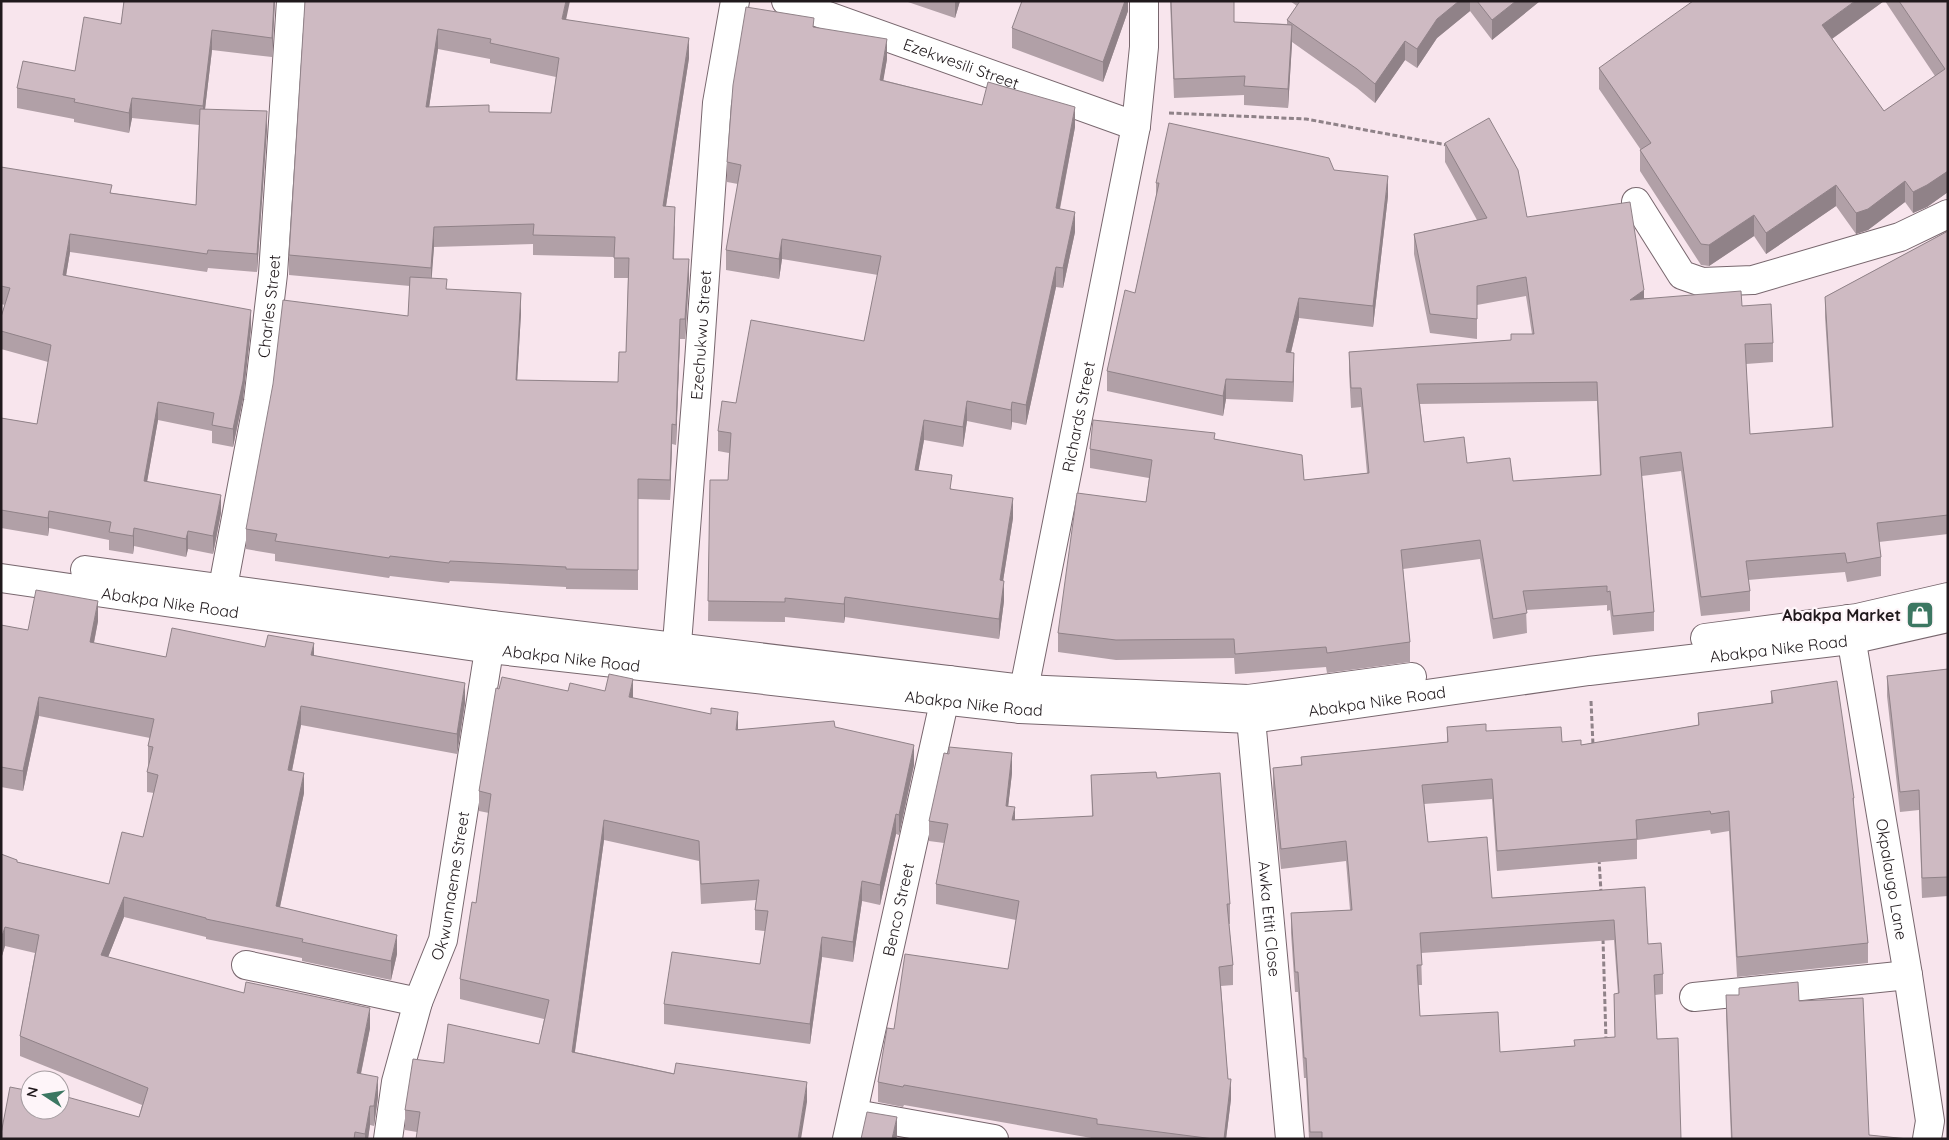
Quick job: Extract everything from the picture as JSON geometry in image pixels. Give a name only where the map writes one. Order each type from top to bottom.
[{"type":"street","name":"Charles Street","points":[[221,598],[258,401],[273,274],[291,1]]},
{"type":"street","name":"Ezechukwu Street","points":[[676,658],[717,103],[734,1]]},
{"type":"street","name":"Ezekwesili Street","points":[[786,1],[1136,126]]},
{"type":"street","name":"Richards Street","points":[[1022,699],[1136,126],[1144,47],[1144,1]]},
{"type":"street","points":[[1636,202],[1682,275],[1702,282],[1753,280],[1900,237],[1948,214]]},
{"type":"street","name":"Abakpa Nike Road","points":[[1,559],[221,598],[492,637],[1022,699],[1250,709],[1590,671],[1849,630],[1948,597]]},
{"type":"street","name":"Abakpa Nike Road","points":[[1,578],[221,598]]},
{"type":"street","name":"Abakpa Nike Road","points":[[1250,709],[1948,618]]},
{"type":"street","name":"Okpalaugo Lane","points":[[1849,630],[1908,975],[1930,1121],[1927,1139]]},
{"type":"street","name":"Okwunnaeme Street","points":[[388,1139],[396,1082],[418,1002],[443,940],[492,637]]},
{"type":"street","name":"Benco Street","points":[[849,1126],[947,690]]},
{"type":"street","name":"Awka Etiti Close","points":[[1250,709],[1290,1139]]},
{"type":"street","points":[[246,965],[418,1002]]},
{"type":"street","points":[[1694,997],[1908,975]]},
{"type":"street","points":[[849,1126],[994,1139]]},
{"type":"path","points":[[1136,126],[1159,112],[1306,119],[1453,146]]},
{"type":"path","points":[[1590,671],[1594,750]]},
{"type":"path","points":[[1599,858],[1601,897]]},
{"type":"path","points":[[1603,936],[1607,1042]]},
{"type":"building","points":[[124,1],[274,1],[272,38],[212,30],[203,106],[132,98],[129,113],[74,102],[75,99],[17,88],[23,61],[75,71],[84,17],[121,24]]},
{"type":"building","points":[[305,1],[566,1],[562,19],[689,38],[663,206],[675,207],[673,259],[689,259],[685,319],[680,319],[676,425],[672,424],[670,480],[638,479],[638,570],[566,569],[566,567],[450,561],[449,563],[390,556],[389,558],[275,541],[277,534],[246,529],[273,384],[283,300],[408,316],[410,277],[447,279],[446,289],[521,293],[516,380],[618,382],[619,352],[626,352],[629,258],[614,258],[615,237],[533,235],[534,224],[434,227],[431,268],[289,255]],"holes":[[[438,29],[491,39],[490,43],[559,58],[551,113],[489,112],[489,105],[426,107]]]},
{"type":"building","points":[[1022,1],[1125,1],[1103,62],[1012,28]]},
{"type":"building","points":[[1171,1],[1234,1],[1234,22],[1292,25],[1288,89],[1244,86],[1245,76],[1174,79]]},
{"type":"building","points":[[1300,1],[1459,1],[1437,19],[1417,49],[1405,41],[1375,84],[1357,69],[1287,20]]},
{"type":"building","points":[[1477,1],[1516,1],[1492,20]]},
{"type":"building","points":[[1693,1],[1855,1],[1822,25],[1884,111],[1945,69],[1899,1],[1948,1],[1948,171],[1913,192],[1905,181],[1868,209],[1856,213],[1836,185],[1766,233],[1754,215],[1709,245],[1701,244],[1640,150],[1651,143],[1599,68]]},
{"type":"building","points":[[746,7],[814,18],[813,27],[887,39],[880,80],[982,105],[988,82],[1075,107],[1056,208],[1075,212],[1063,268],[1056,267],[1026,405],[1012,402],[1011,410],[967,401],[963,427],[924,420],[915,470],[952,475],[950,489],[1013,498],[1000,580],[1004,581],[999,619],[845,597],[844,604],[785,598],[785,602],[708,601],[710,480],[728,480],[731,433],[718,431],[722,401],[736,403],[751,320],[864,341],[881,256],[782,239],[779,259],[726,250],[741,165],[727,162],[733,85]]},
{"type":"building","points":[[200,109],[267,111],[257,254],[208,250],[207,254],[70,234],[63,275],[251,310],[243,381],[233,429],[212,425],[214,413],[158,402],[144,481],[221,495],[213,536],[188,531],[186,539],[134,528],[133,536],[109,532],[111,522],[49,511],[48,518],[1,510],[1,418],[37,424],[51,345],[1,331],[1,317],[10,288],[1,286],[1,167],[112,185],[110,193],[196,205]]},
{"type":"building","points":[[1489,118],[1518,170],[1527,217],[1630,202],[1644,290],[1630,300],[1741,291],[1742,306],[1771,304],[1773,343],[1745,344],[1750,434],[1833,427],[1825,297],[1948,231],[1948,515],[1877,523],[1881,557],[1847,563],[1845,553],[1746,561],[1750,591],[1701,597],[1681,452],[1640,457],[1654,612],[1613,616],[1610,591],[1607,592],[1607,586],[1523,591],[1527,613],[1493,619],[1480,540],[1401,550],[1410,642],[1327,653],[1326,647],[1235,654],[1234,639],[1116,640],[1058,633],[1077,493],[1146,502],[1152,460],[1090,449],[1093,420],[1215,433],[1214,439],[1302,455],[1304,480],[1369,473],[1361,388],[1351,388],[1349,352],[1511,340],[1511,334],[1534,334],[1526,277],[1477,286],[1477,319],[1430,314],[1414,234],[1487,218],[1445,143]],"holes":[[[1597,382],[1601,475],[1513,481],[1510,458],[1467,463],[1464,437],[1424,442],[1417,384]]]},
{"type":"building","points":[[1169,123],[1329,158],[1334,170],[1388,176],[1373,306],[1299,298],[1286,352],[1294,353],[1293,382],[1226,379],[1223,396],[1107,371],[1125,290],[1135,293],[1159,183],[1156,183]]},
{"type":"building","points":[[36,590],[98,601],[90,642],[166,657],[172,628],[265,647],[268,635],[314,643],[311,655],[465,683],[457,734],[301,706],[288,770],[304,773],[276,906],[397,935],[391,961],[302,942],[303,939],[206,919],[124,897],[101,955],[244,993],[246,982],[370,1008],[357,1073],[378,1077],[374,1106],[370,1106],[365,1134],[355,1132],[354,1139],[1,1139],[10,1087],[20,1089],[20,1120],[70,1120],[70,1098],[139,1117],[148,1088],[20,1036],[39,935],[5,927],[1,939],[1,854],[17,860],[17,862],[109,884],[122,832],[143,837],[158,775],[147,772],[153,747],[148,746],[154,719],[39,697],[23,771],[1,767],[1,625],[28,630]]},
{"type":"building","points":[[1948,669],[1948,877],[1922,878],[1919,790],[1900,792],[1887,676]]},
{"type":"building","points":[[609,674],[633,679],[629,697],[711,714],[711,708],[738,712],[736,730],[834,721],[835,727],[914,745],[899,815],[896,814],[880,885],[862,881],[853,942],[822,937],[810,1024],[664,1004],[672,952],[760,964],[768,911],[755,910],[759,880],[701,884],[699,841],[604,820],[572,1052],[674,1074],[676,1063],[807,1082],[798,1139],[416,1139],[420,1112],[405,1110],[413,1059],[444,1063],[448,1024],[539,1044],[549,1000],[460,979],[472,902],[476,903],[491,794],[479,791],[496,688],[499,689],[502,677],[568,691],[570,683],[605,691]]},
{"type":"building","points":[[1837,681],[1854,798],[1868,943],[1737,957],[1729,811],[1711,814],[1710,811],[1636,820],[1637,839],[1497,851],[1492,779],[1422,785],[1428,842],[1487,837],[1492,898],[1645,887],[1648,944],[1661,943],[1663,974],[1654,975],[1657,1039],[1678,1038],[1681,1139],[1322,1139],[1322,1132],[1310,1132],[1306,1058],[1304,1058],[1298,972],[1295,972],[1291,913],[1352,910],[1346,841],[1281,849],[1273,768],[1302,765],[1301,757],[1448,742],[1447,727],[1486,724],[1486,731],[1561,727],[1562,742],[1581,740],[1581,745],[1699,725],[1698,713],[1773,703],[1771,691]],"holes":[[[1614,920],[1619,993],[1614,994],[1615,1037],[1574,1040],[1575,1046],[1500,1052],[1498,1012],[1420,1016],[1417,965],[1422,965],[1420,933]]]},
{"type":"building","points":[[949,747],[1012,753],[1006,806],[1015,807],[1012,820],[1093,816],[1091,775],[1156,772],[1157,778],[1220,773],[1230,904],[1227,904],[1233,965],[1219,967],[1228,1079],[1231,1079],[1224,1139],[1097,1124],[1097,1119],[878,1082],[887,1028],[894,1029],[905,954],[1008,969],[1019,901],[936,884],[948,824],[929,821],[944,753],[949,754]]},
{"type":"building","points":[[1798,982],[1799,1001],[1863,998],[1869,1135],[1908,1139],[1732,1139],[1726,995],[1739,995],[1739,988]]},
{"type":"building","points":[[867,1112],[897,1117],[892,1139],[861,1139]]},
{"type":"place","name":"Abakpa Market","points":[[1920,615]]}]
